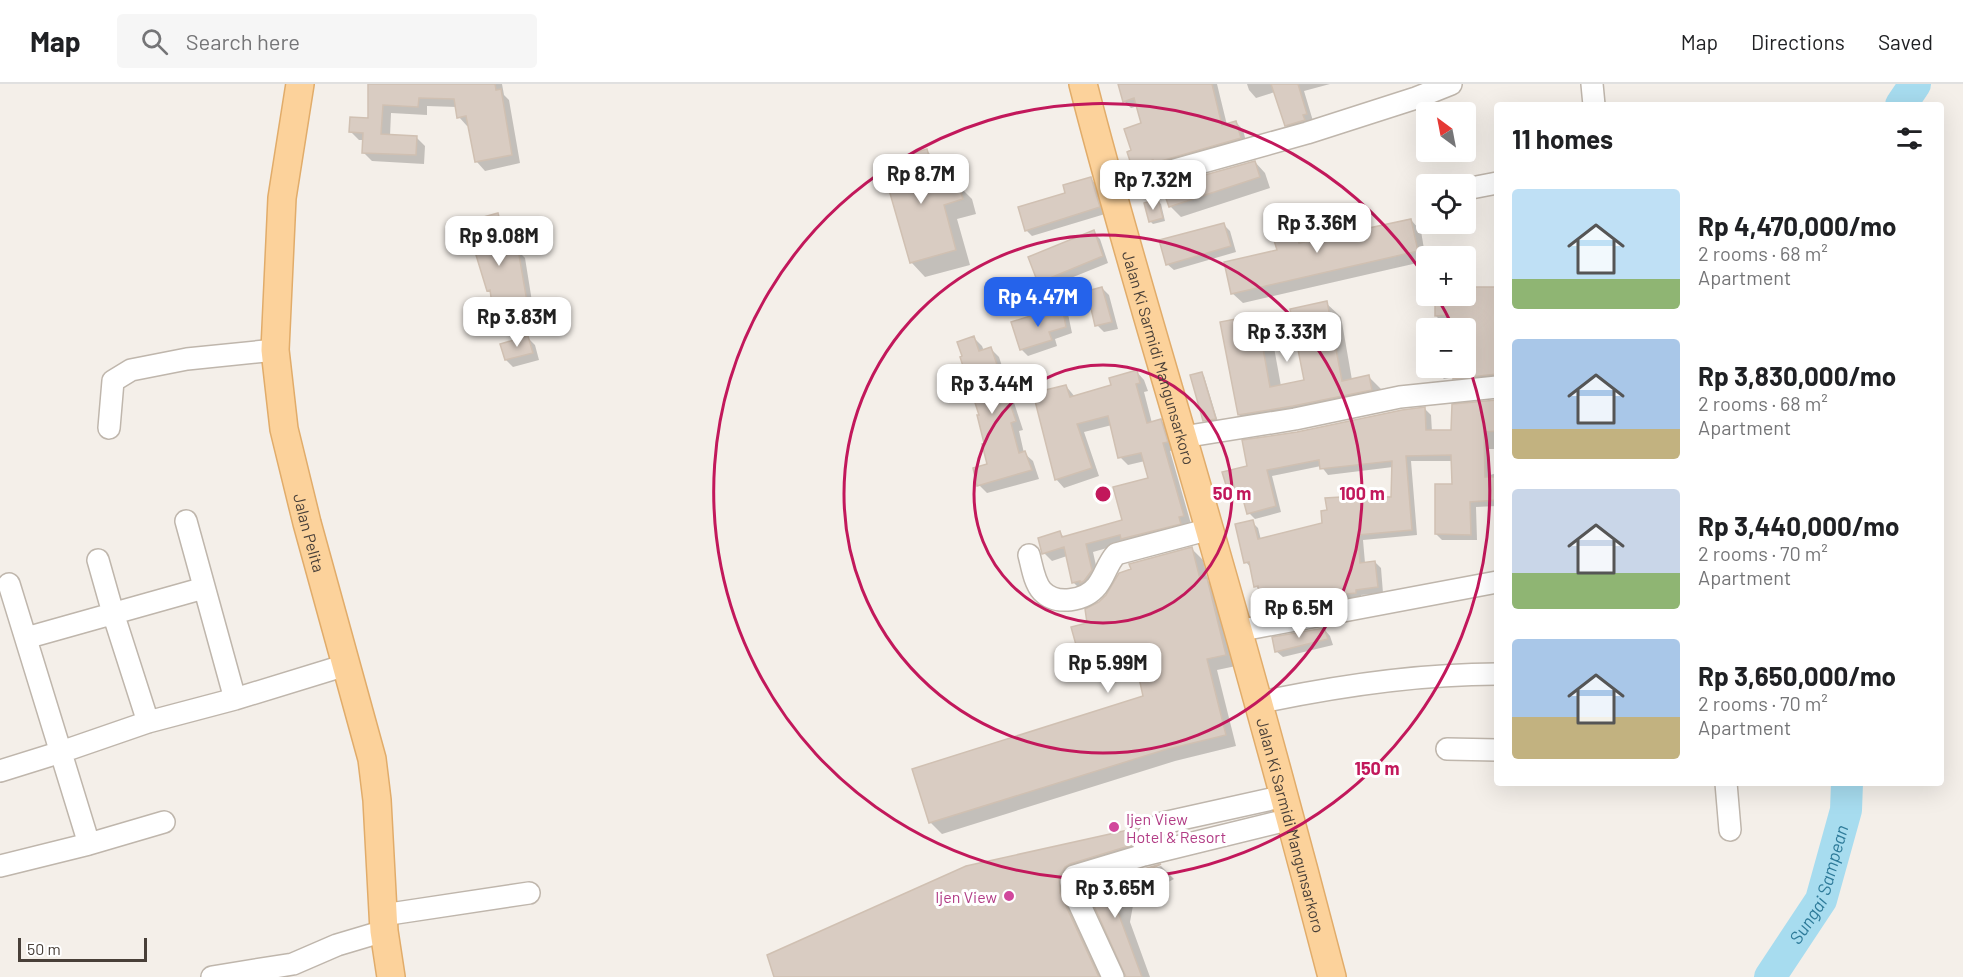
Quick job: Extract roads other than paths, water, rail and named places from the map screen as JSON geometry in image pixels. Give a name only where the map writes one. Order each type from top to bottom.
[{"type":"main road","name":"Jalan Pelita","points":[[300,84],[282,198],[275,350],[284,429],[307,523],[372,759],[377,800],[384,923],[391,977]]},
{"type":"main road","name":"Jalan Ki Sarmidi Mangunsarkoro","points":[[1083,84],[1110,188],[1210,529],[1288,807],[1332,977]]},
{"type":"street","points":[[1110,188],[1307,133],[1416,98],[1451,84]]},
{"type":"street","points":[[1592,84],[1594,102]]},
{"type":"street","points":[[1476,187],[1494,184]]},
{"type":"street","points":[[109,428],[113,381],[131,370],[187,359],[275,350]]},
{"type":"street","points":[[1183,437],[1295,419],[1400,398],[1494,387]]},
{"type":"street","points":[[186,521],[235,699]]},
{"type":"street","points":[[1029,555],[1041,590],[1053,598],[1076,599],[1096,587],[1104,575],[1108,562],[1116,554],[1210,529]]},
{"type":"street","points":[[98,560],[148,722]]},
{"type":"street","points":[[1237,631],[1494,583]]},
{"type":"street","points":[[9,584],[89,844]]},
{"type":"street","points":[[26,638],[204,588]]},
{"type":"street","points":[[0,771],[148,722],[235,699],[346,665]]},
{"type":"street","points":[[1257,703],[1324,689],[1417,677],[1494,674]]},
{"type":"street","points":[[1447,749],[1494,750]]},
{"type":"street","points":[[1726,786],[1730,830]]},
{"type":"street","points":[[1113,977],[1072,888],[1071,882],[1074,876],[1288,807]]},
{"type":"street","points":[[0,866],[89,844],[164,822]]},
{"type":"street","points":[[212,977],[293,964],[384,923],[529,893]]},
{"type":"waterway","name":"Sungai Sampean","points":[[1903,102],[1915,84]]},
{"type":"waterway","name":"Sungai Sampean","points":[[1770,977],[1821,900],[1846,810],[1847,786]]},
{"type":"place","name":"Ijen View Hotel & Resort","points":[[1114,827]]},
{"type":"place","name":"Ijen View","points":[[1009,896]]}]
